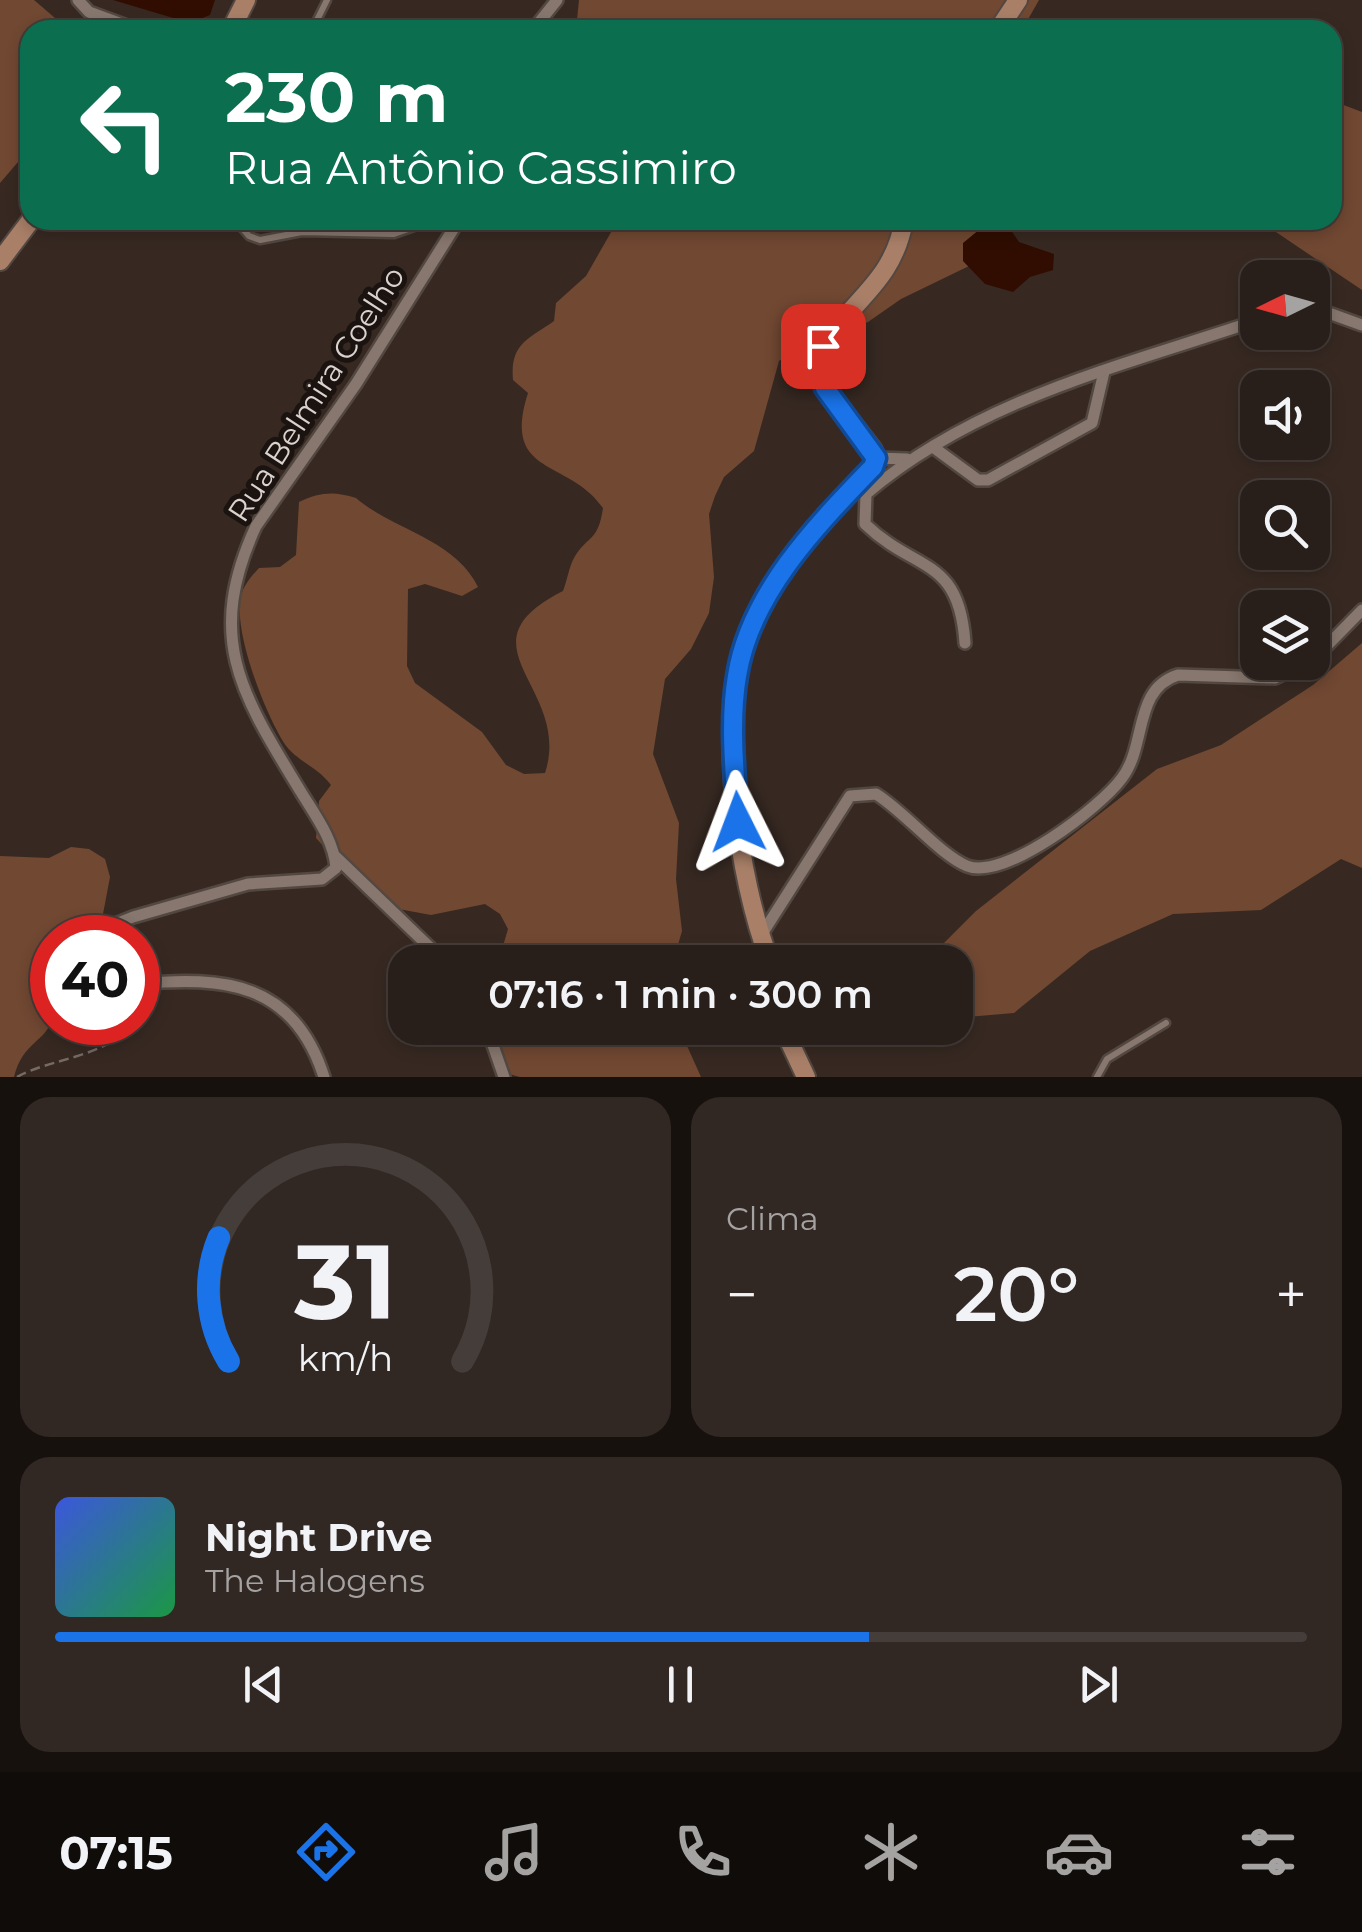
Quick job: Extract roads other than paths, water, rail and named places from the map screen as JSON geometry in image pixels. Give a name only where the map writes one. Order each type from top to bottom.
[{"type":"street","points":[[78,0],[89,12],[111,20]]},
{"type":"street","points":[[541,20],[557,0]]},
{"type":"street","points":[[0,261],[23,230]]},
{"type":"street","name":"Rua Belmira Coelho","points":[[428,945],[335,856],[248,704],[234,662],[230,611],[244,552],[256,526],[356,384],[452,230]]},
{"type":"street","points":[[876,458],[825,388],[818,356],[833,332],[885,275],[901,230]]},
{"type":"street","points":[[1330,313],[1362,325]]},
{"type":"street","points":[[965,644],[963,614],[942,575],[864,524],[866,494],[907,460],[1027,396],[1240,326]]},
{"type":"street","points":[[933,447],[978,480],[988,480],[1092,423],[1104,372]]},
{"type":"street","points":[[876,458],[907,460]]},
{"type":"street","points":[[763,945],[738,822],[736,677],[748,635],[769,596],[808,535],[873,467],[876,458]]},
{"type":"street","points":[[1330,643],[1362,610]]},
{"type":"street","points":[[760,937],[850,796],[876,794],[954,858],[984,869],[1016,857],[1088,812],[1122,779],[1133,761],[1148,700],[1165,679],[1178,675],[1240,677]]},
{"type":"street","points":[[140,915],[248,884],[322,880],[336,868],[335,856]]},
{"type":"street","points":[[160,983],[225,982],[252,989],[302,1030],[324,1077]]},
{"type":"street","points":[[493,1045],[504,1077]]},
{"type":"street","points":[[791,1045],[806,1077]]},
{"type":"lane","points":[[243,230],[260,240],[302,232],[394,234],[405,230]]},
{"type":"lane","points":[[1096,1077],[1108,1059],[1166,1023]]}]
